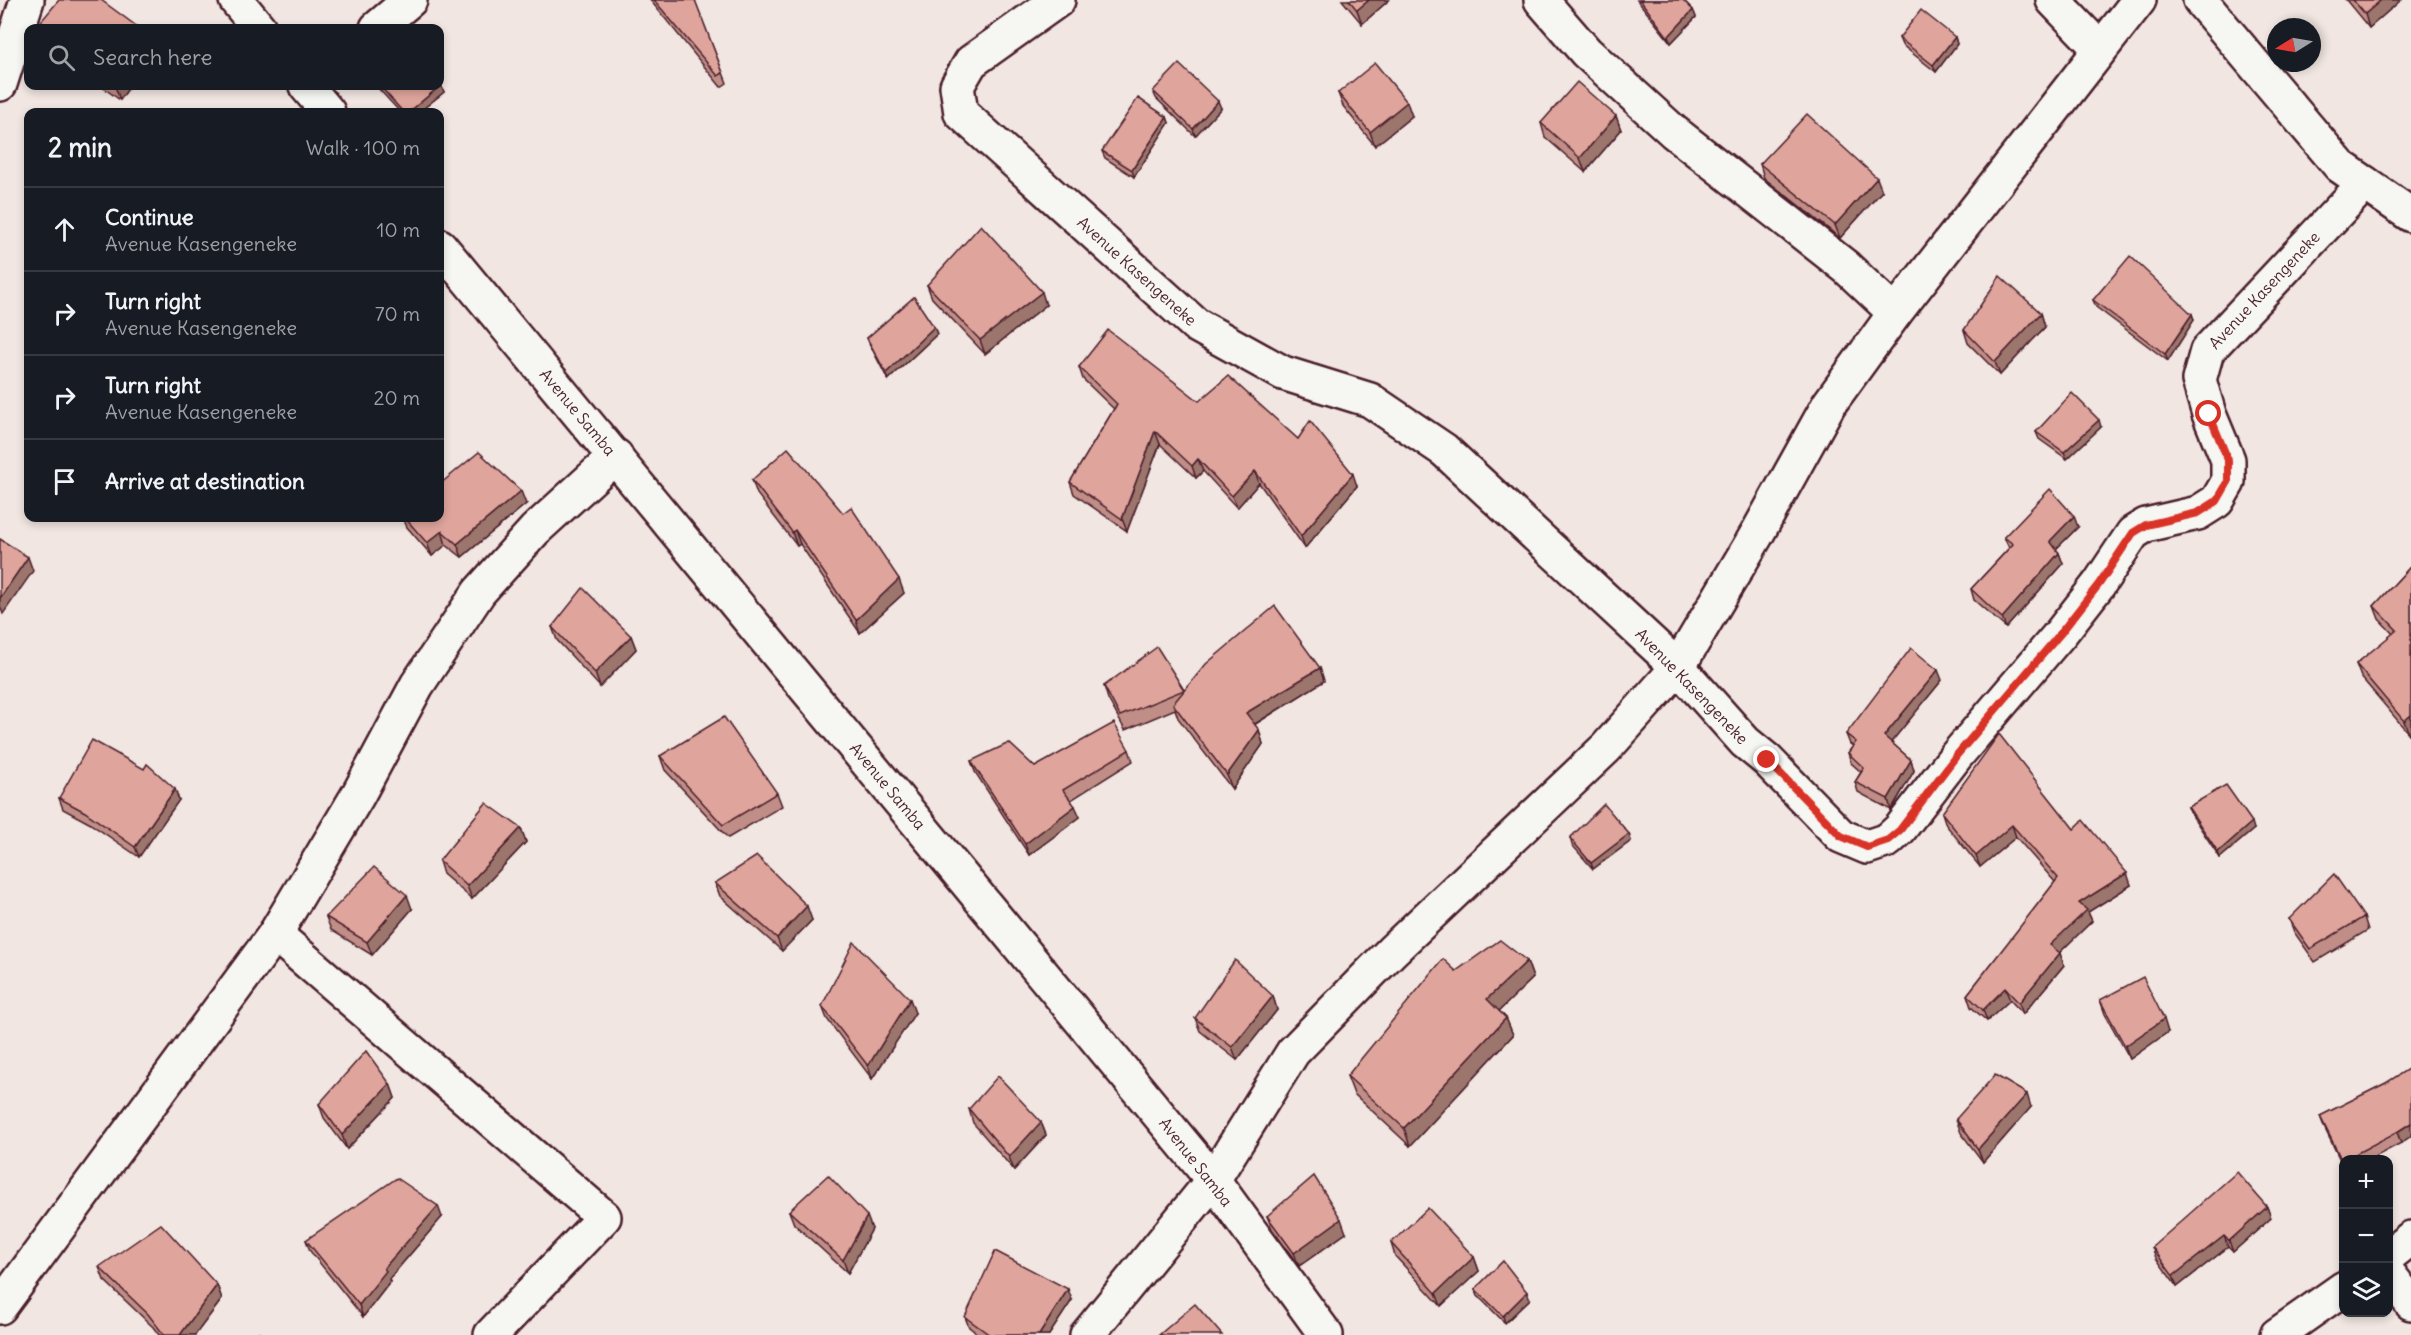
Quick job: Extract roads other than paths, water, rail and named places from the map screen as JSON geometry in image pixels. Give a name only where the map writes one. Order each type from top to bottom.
[{"type":"street","points":[[0,84],[27,0]]},
{"type":"street","points":[[236,0],[256,24]]},
{"type":"street","points":[[383,24],[410,0]]},
{"type":"street","name":"Avenue Kasengeneke","points":[[1058,0],[971,62],[957,86],[961,113],[1196,326],[1283,373],[1370,400],[1444,450],[1678,667],[1745,742],[1767,760],[1841,836],[1867,847],[1888,840],[1900,830],[1956,756],[2060,634],[2099,584],[2133,533],[2146,525],[2198,513],[2217,501],[2228,482],[2228,460],[2209,414],[2199,380],[2206,351],[2365,183]]},
{"type":"street","points":[[1541,0],[1586,51],[1674,132],[1846,267],[1895,313]]},
{"type":"street","points":[[2053,0],[2100,49]]},
{"type":"street","points":[[1087,1335],[1212,1180],[1293,1052],[1392,951],[1606,748],[1678,667],[1757,534],[1829,404],[1895,313],[2139,0]]},
{"type":"street","points":[[2200,0],[2340,166],[2411,215]]},
{"type":"street","name":"Avenue Samba","points":[[444,251],[616,456],[1212,1180],[1326,1335]]},
{"type":"street","points":[[0,1307],[275,934],[358,795],[417,685],[479,592],[534,530],[616,456]]},
{"type":"street","points":[[275,934],[604,1217],[491,1335]]},
{"type":"street","points":[[2393,1252],[2411,1238]]},
{"type":"street","points":[[2393,1280],[2411,1303]]},
{"type":"street","points":[[2277,1335],[2339,1291]]}]
